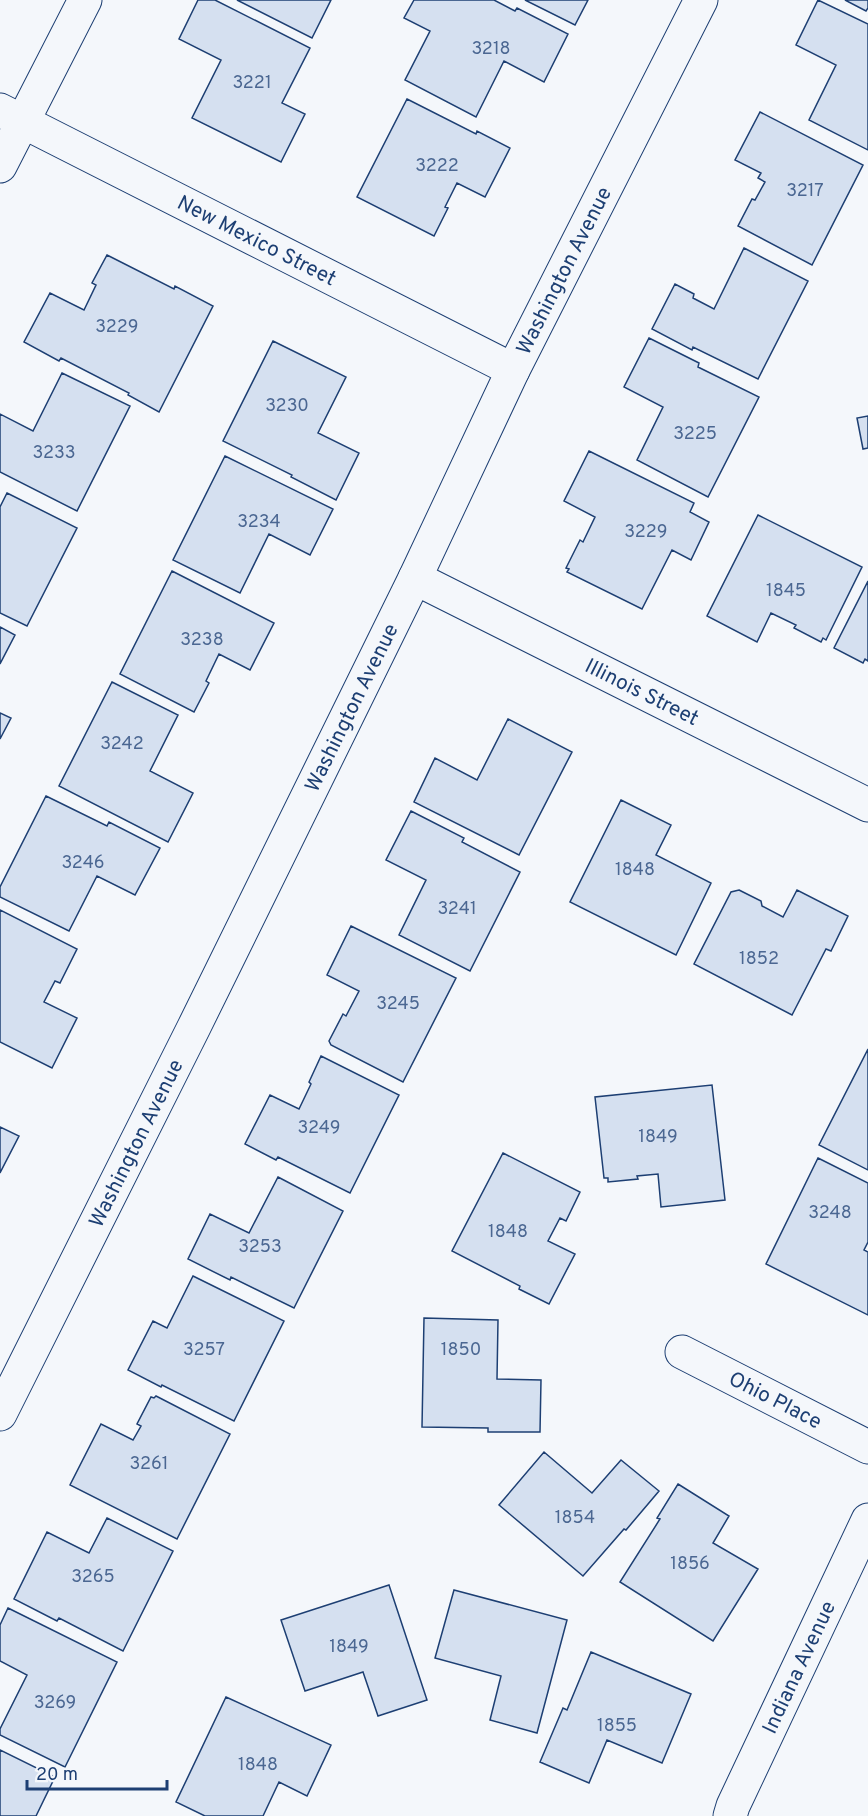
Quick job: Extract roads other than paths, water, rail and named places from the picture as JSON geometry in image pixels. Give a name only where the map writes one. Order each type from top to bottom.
[{"type":"street","points":[[0,166],[12,116],[85,0]]},
{"type":"street","name":"Washington Avenue","points":[[0,1414],[415,578],[513,370],[701,0]]},
{"type":"street","name":"New Mexico Street","points":[[12,116],[513,370]]},
{"type":"street","name":"Illinois Street","points":[[415,578],[868,805]]},
{"type":"street","name":"Ohio Place","points":[[682,1352],[868,1447]]},
{"type":"street","name":"Indiana Avenue","points":[[730,1816],[868,1520]]}]
